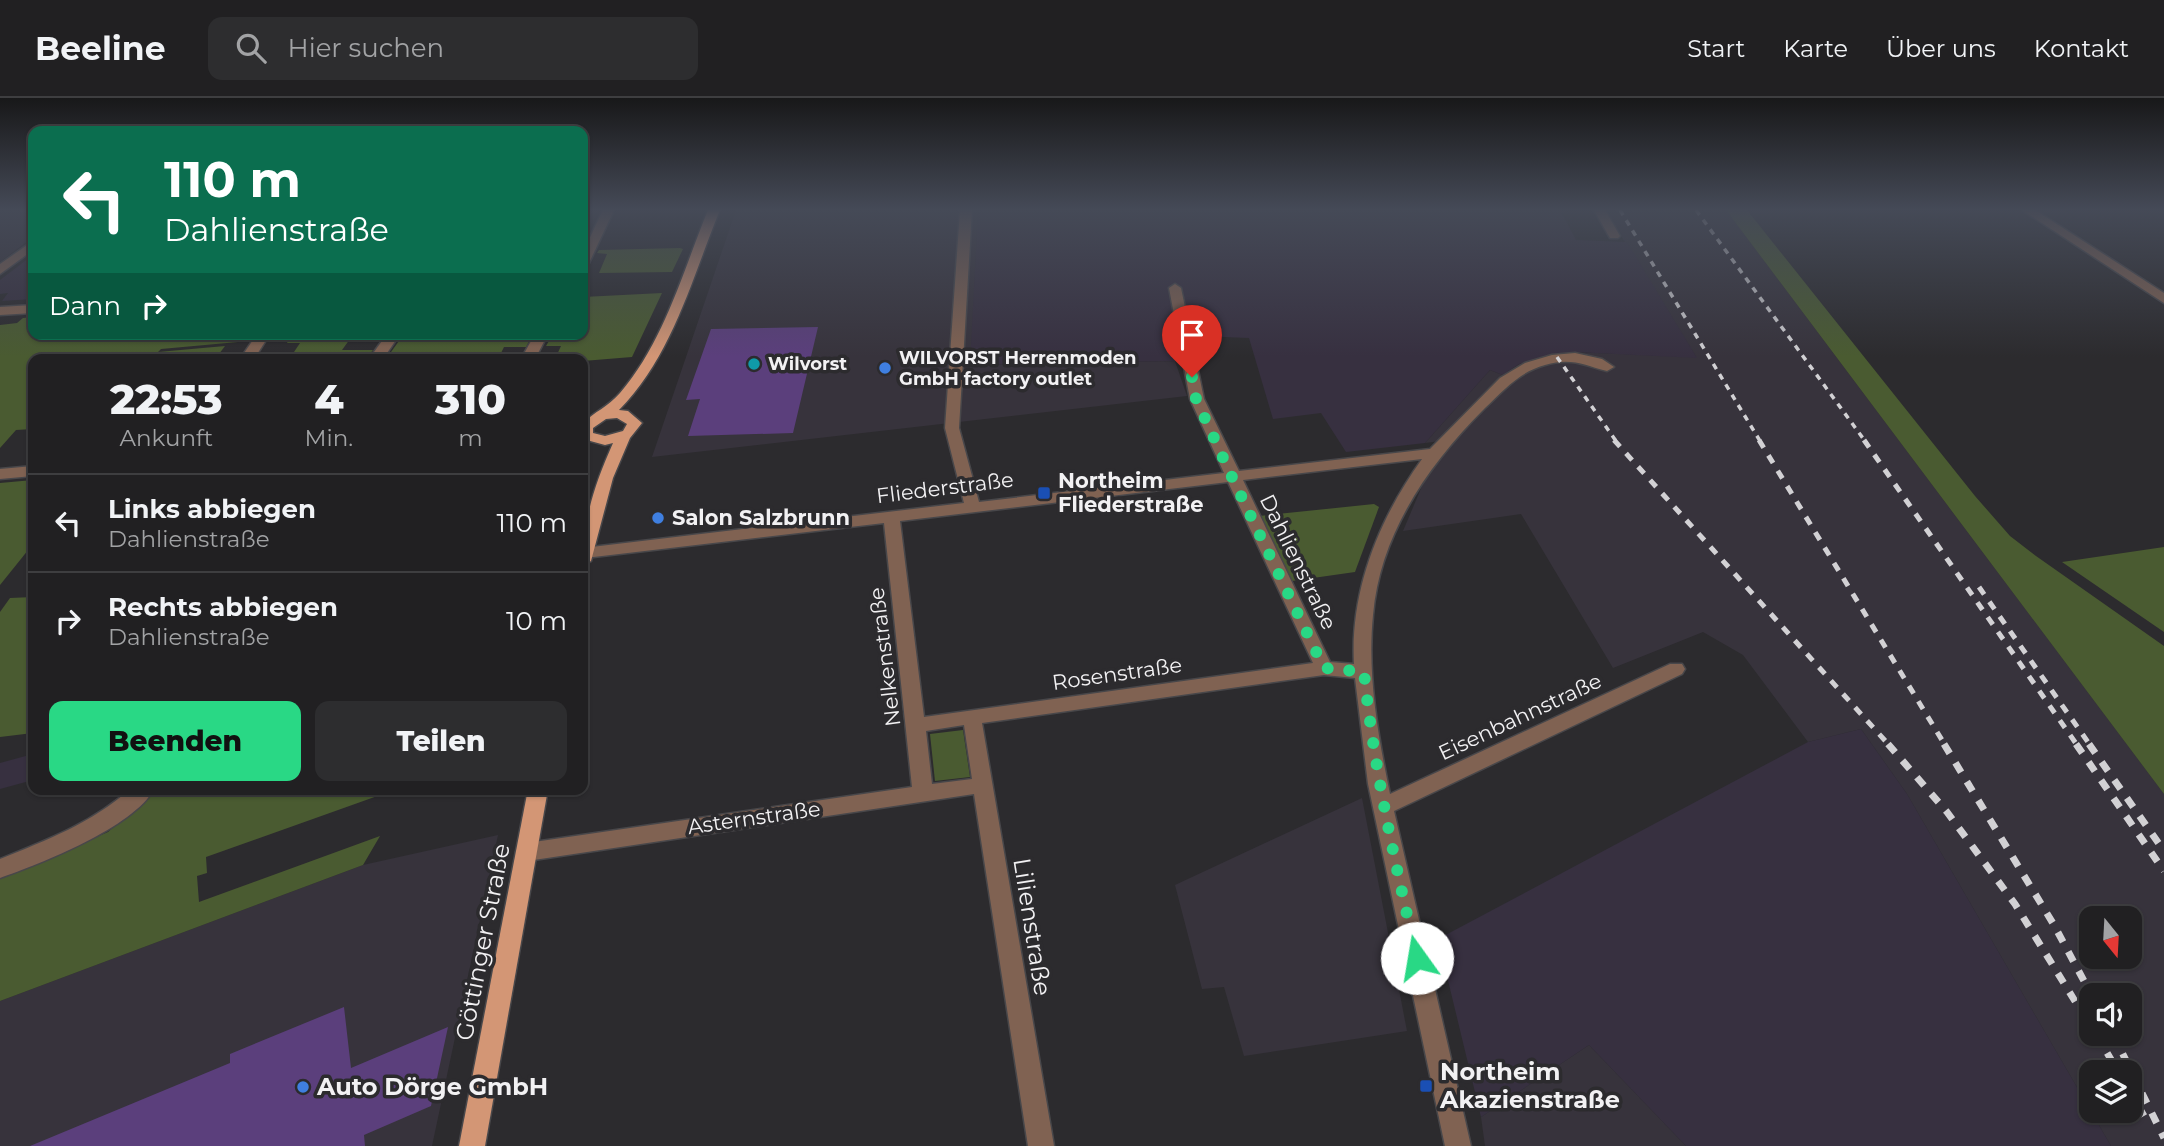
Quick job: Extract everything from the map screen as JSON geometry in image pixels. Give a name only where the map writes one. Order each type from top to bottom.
[{"type":"main road","points":[[592,428],[623,400],[649,366],[694,259]]},
{"type":"main road","points":[[588,542],[605,478],[624,436],[634,427],[634,411],[647,384],[649,366]]},
{"type":"main road","points":[[592,428],[623,414],[634,420]]},
{"type":"main road","points":[[592,428],[624,436]]},
{"type":"main road","points":[[592,428],[605,478]]},
{"type":"main road","name":"Göttinger Straße","points":[[472,1146],[537,795]]},
{"type":"street","points":[[0,270],[14,259]]},
{"type":"street","points":[[963,259],[952,428],[972,506]]},
{"type":"street","points":[[2102,259],[2164,299]]},
{"type":"street","name":"Dahlienstraße","points":[[1175,288],[1196,399],[1324,668]]},
{"type":"street","points":[[0,311],[28,309]]},
{"type":"street","points":[[1458,1146],[1383,807],[1364,672],[1365,609],[1371,579],[1398,512],[1434,453],[1505,380],[1519,370],[1572,357],[1589,358],[1607,367]]},
{"type":"street","name":"Fliederstraße","points":[[588,556],[972,506],[1434,453]]},
{"type":"street","points":[[0,474],[28,471]]},
{"type":"street","name":"Nelkenstraße","points":[[891,516],[923,792]]},
{"type":"street","points":[[1324,668],[1364,672]]},
{"type":"street","name":"Rosenstraße","points":[[916,724],[1324,668]]},
{"type":"street","name":"Eisenbahnstraße","points":[[1383,807],[1676,669]]},
{"type":"street","name":"Lilienstraße","points":[[972,717],[1041,1146]]},
{"type":"street","name":"Asternstraße","points":[[527,852],[982,785]]},
{"type":"street","points":[[0,869],[89,831],[116,814],[138,795]]},
{"type":"shaded area","points":[[28,259],[28,299],[2,301],[8,293],[0,294],[0,280]]},
{"type":"shaded area","points":[[719,259],[976,259],[971,365],[1175,361],[1187,396],[652,457]]},
{"type":"shaded area","points":[[975,259],[1637,259],[1697,358],[1574,352],[1519,364],[1503,375],[1490,370],[1425,443],[1346,452],[1321,413],[1273,419],[1249,338],[1171,335],[1175,361],[970,365]]},
{"type":"shaded area","points":[[1635,259],[1763,259],[2164,794],[2164,1146],[2111,1146],[2098,1123],[2142,1123],[2142,1060],[2079,1060],[2079,1091],[1907,794],[1861,729],[1808,742],[1743,655],[1703,632],[1613,668],[1521,514],[1403,531],[1441,441],[1425,443],[1490,370],[1503,375],[1519,364],[1574,352],[1696,357]]},
{"type":"shaded area","points":[[1861,729],[1907,794],[2079,1091],[2079,1123],[2098,1123],[2111,1146],[1686,1146],[1589,1045],[1481,1117],[1438,939],[1808,742]]},
{"type":"shaded area","points":[[28,755],[28,781],[0,789],[0,763]]},
{"type":"shaded area","points":[[1362,798],[1407,1031],[1244,1056],[1224,987],[1202,989],[1175,885]]},
{"type":"shaded area","points":[[498,835],[432,1146],[0,1146],[0,1001],[363,865]]},
{"type":"shaded area","points":[[1589,1045],[1686,1146],[1485,1146],[1481,1117]]},
{"type":"green space","points":[[605,259],[678,259],[672,272],[599,273]]},
{"type":"green space","points":[[1763,259],[1786,259],[2010,536],[2164,646],[2164,794]]},
{"type":"green space","points":[[662,293],[632,357],[588,361],[588,354],[557,354],[561,346],[546,346],[550,340],[588,340],[588,297]]},
{"type":"green space","points":[[28,318],[28,340],[250,340],[161,349],[158,352],[225,346],[219,354],[28,354],[28,429],[16,430],[0,448],[0,325],[17,323]]},
{"type":"green space","points":[[289,340],[349,340],[342,350],[373,350],[370,354],[274,354],[294,352],[300,343],[287,343]]},
{"type":"green space","points":[[400,340],[530,340],[526,347],[504,347],[501,353],[522,354],[390,354]]},
{"type":"green space","points":[[28,480],[28,550],[0,585],[0,483]]},
{"type":"green space","points":[[1374,504],[1379,507],[1355,572],[1292,581],[1259,516]]},
{"type":"green space","points":[[2164,547],[2164,632],[2062,562]]},
{"type":"green space","points":[[28,597],[28,734],[0,737],[0,612],[10,598]]},
{"type":"green space","points":[[963,730],[970,777],[935,781],[930,734]]},
{"type":"green space","points":[[149,795],[380,795],[206,857],[207,873],[197,876],[199,902],[380,836],[363,865],[0,1001],[0,878],[108,832]]},
{"type":"building","name":"Wilvorst","points":[[818,327],[793,433],[688,436],[700,399],[686,400],[711,329]]},
{"type":"building","name":"Auto Dörge GmbH","points":[[344,1007],[351,1068],[448,1027],[431,1106],[364,1135],[365,1146],[30,1146],[230,1063],[230,1054]]},
{"type":"railway","points":[[1650,259],[1760,441]]},
{"type":"railway","points":[[1732,259],[1865,441]]},
{"type":"railway","points":[[1557,357],[1616,441]]},
{"type":"railway","points":[[1614,440],[1889,745]]},
{"type":"railway","points":[[1759,440],[1945,745]]},
{"type":"railway","points":[[1864,440],[2077,745]]},
{"type":"railway","points":[[1979,587],[2090,745]]},
{"type":"railway","points":[[1888,744],[1947,812],[2015,904],[2079,1008]]},
{"type":"railway","points":[[1944,744],[2054,925],[2085,983]]},
{"type":"railway","points":[[2076,744],[2164,871]]},
{"type":"railway","points":[[2089,744],[2164,851]]},
{"type":"railway","points":[[2103,1046],[2111,1060]]},
{"type":"railway","points":[[2119,1046],[2164,1138]]},
{"type":"place","name":"Wilvorst","points":[[754,364]]},
{"type":"place","name":"WILVORST Herrenmoden GmbH factory outlet","points":[[885,368]]},
{"type":"place","name":"Northeim Fliederstraße","points":[[1044,493]]},
{"type":"place","name":"Salon Salzbrunn","points":[[658,518]]},
{"type":"place","name":"Northeim Akazienstraße","points":[[1426,1086]]},
{"type":"place","name":"Auto Dörge GmbH","points":[[303,1087]]},
{"type":"route","points":[[1192,377],[1196,399],[1324,668],[1364,672],[1383,807],[1417,958]]}]
